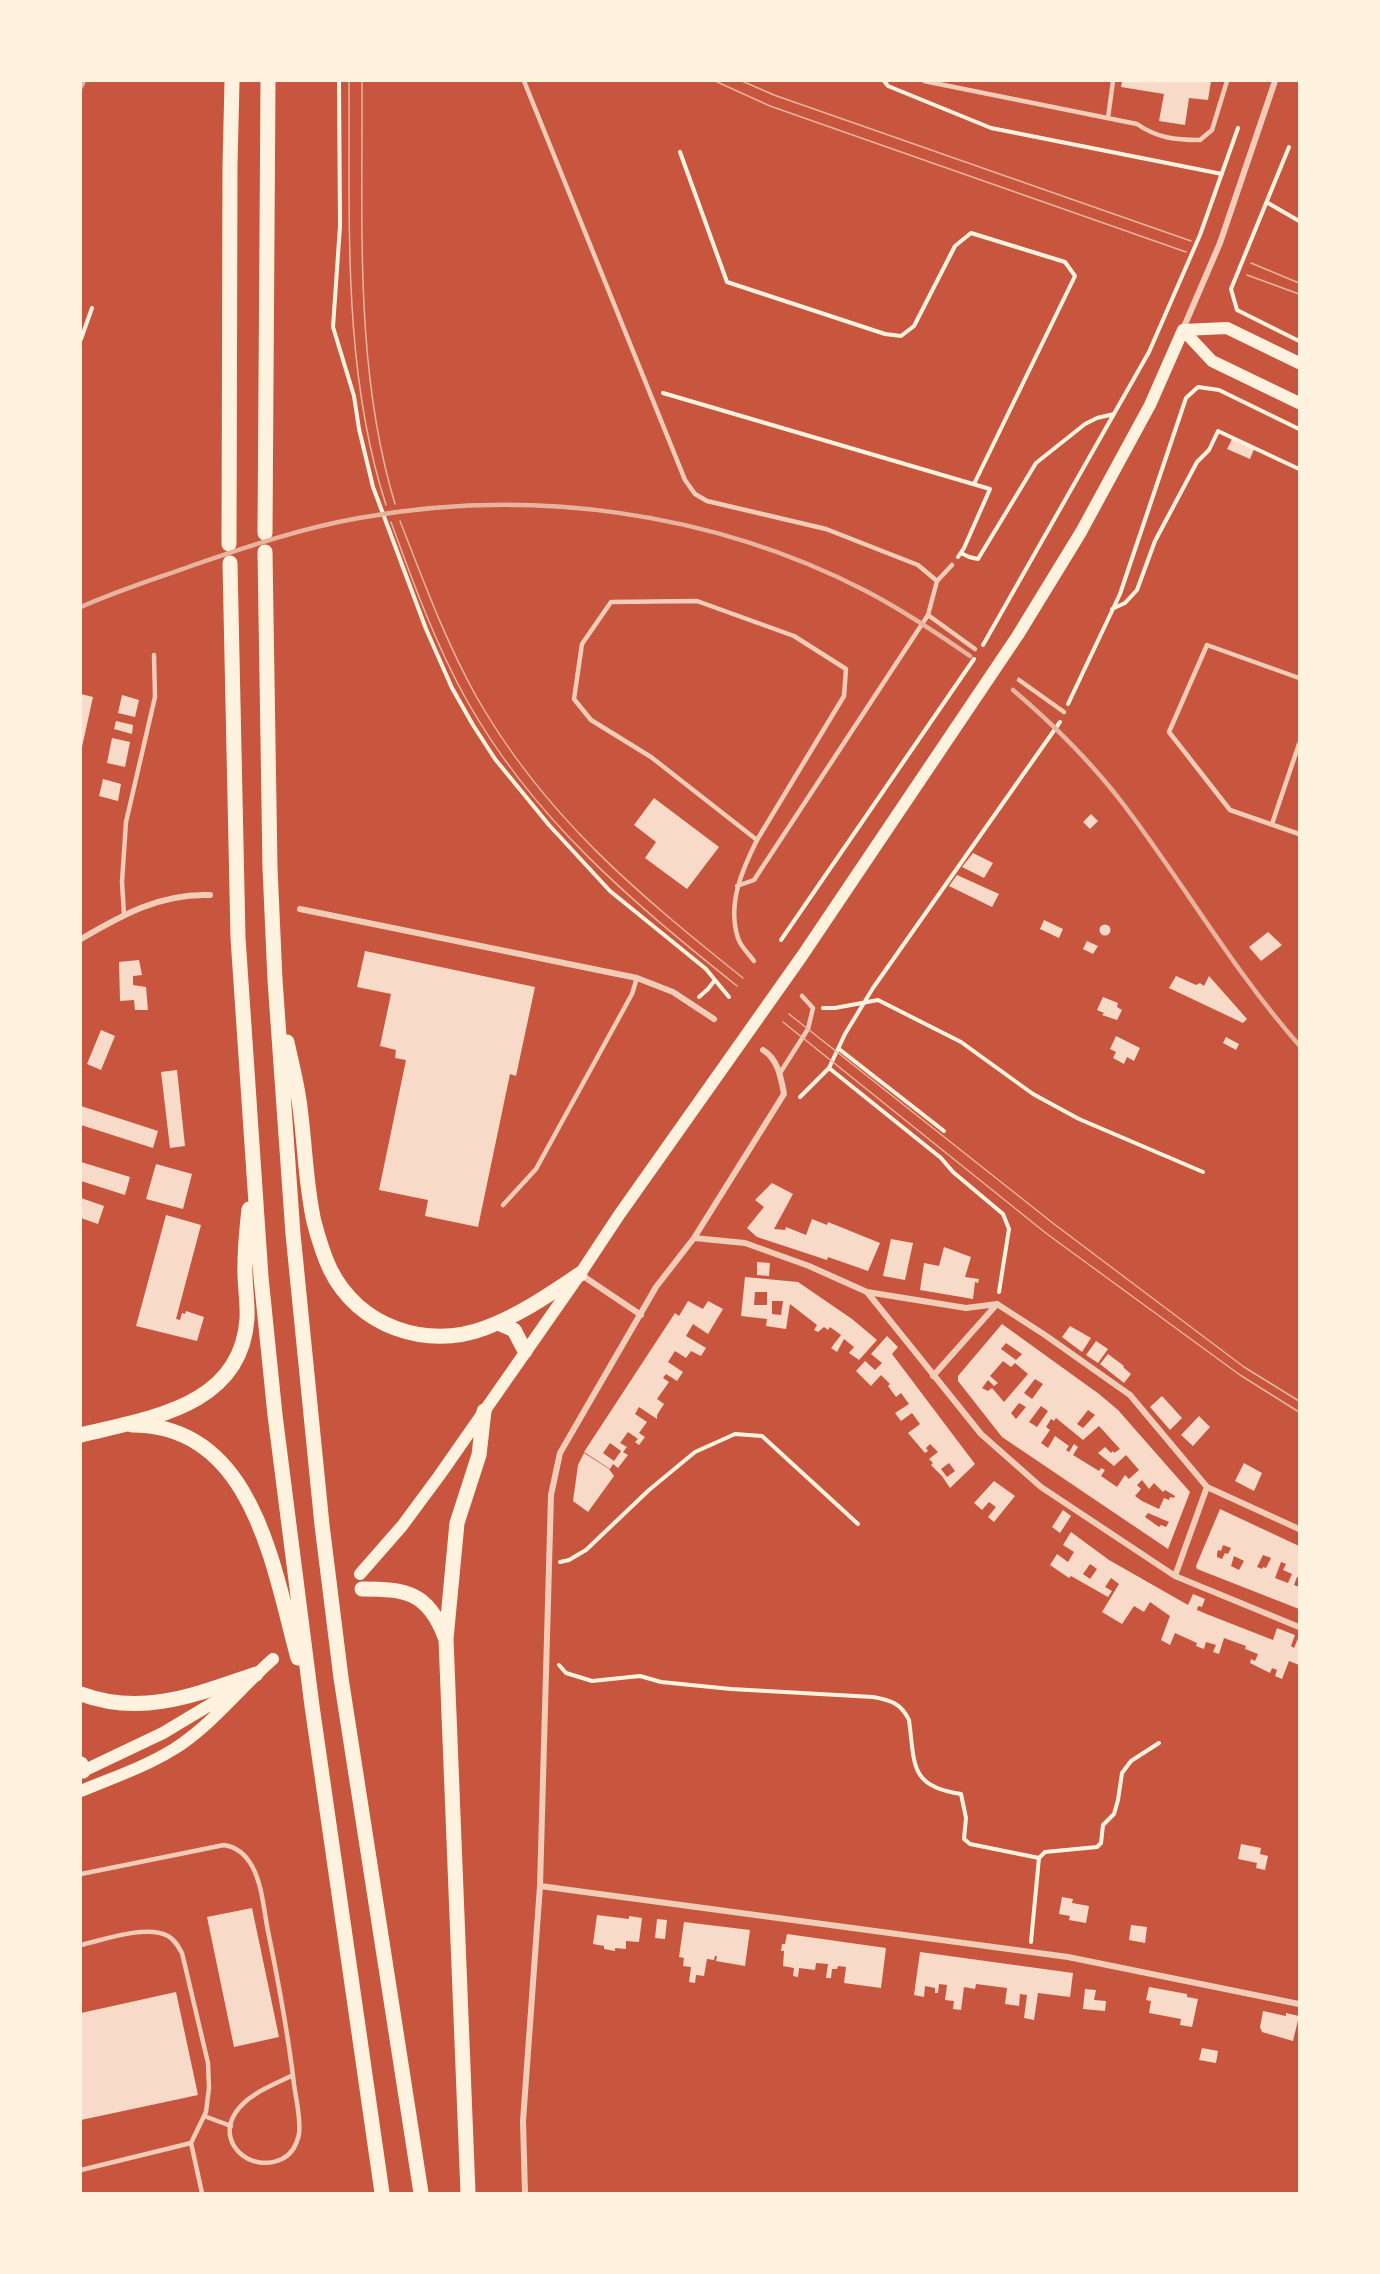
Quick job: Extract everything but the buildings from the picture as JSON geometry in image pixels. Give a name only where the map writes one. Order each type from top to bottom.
[{"type":"highway","points":[[229,544],[232,81]]},
{"type":"highway","points":[[265,533],[268,81]]},
{"type":"highway","points":[[265,552],[270,868],[275,980],[293,1234],[322,1526],[341,1677],[421,2193]]},
{"type":"highway","points":[[230,563],[238,938],[252,1158],[273,1392],[312,1706],[382,2193]]},
{"type":"highway","points":[[275,980],[299,1100],[306,1176],[312,1210],[331,1270],[360,1308],[381,1322],[415,1334],[432,1337],[456,1336],[498,1323],[530,1306],[580,1274]]},
{"type":"highway","points":[[81,1435],[179,1408],[196,1400],[223,1380],[236,1361],[247,1321],[245,1265],[252,1158]]},
{"type":"highway","points":[[498,1323],[514,1330],[525,1351]]},
{"type":"highway","points":[[468,2193],[446,1640],[457,1523],[479,1455],[484,1410]]},
{"type":"highway","points":[[117,1426],[135,1425],[171,1431],[188,1438],[208,1451],[228,1470],[242,1489],[255,1513],[312,1706]]},
{"type":"highway","points":[[361,1582],[399,1591],[426,1603],[437,1616],[446,1640]]},
{"type":"highway","points":[[81,1694],[114,1703],[152,1704],[197,1693],[256,1674]]},
{"type":"main road","points":[[1183,330],[1227,328],[1299,363]]},
{"type":"main road","points":[[1183,330],[1212,360],[1299,404]]},
{"type":"main road","points":[[361,1582],[802,956],[973,704],[1081,531],[1150,405],[1183,330]]},
{"type":"main road","points":[[81,1791],[132,1770],[174,1749],[218,1713],[273,1659]]},
{"type":"main road","points":[[82,1769],[163,1733],[219,1700],[256,1674]]},
{"type":"street","points":[[1183,330],[1220,243],[1275,81]]},
{"type":"street","points":[[81,939],[124,914],[173,897],[210,895]]},
{"type":"street","points":[[300,909],[636,978],[673,992],[714,1019]]},
{"type":"street","points":[[525,2193],[523,2121],[540,1886],[551,1495],[560,1453],[656,1287],[694,1238],[784,1094],[780,1072],[769,1054],[763,1050]]},
{"type":"street","points":[[694,1238],[745,1243],[808,1266],[867,1292],[966,1308],[997,1304],[1130,1395],[1207,1487],[1299,1529]]},
{"type":"street","points":[[580,1274],[641,1315]]},
{"type":"street","points":[[867,1292],[981,1434],[1041,1487],[1175,1576],[1299,1627]]},
{"type":"street","points":[[933,1377],[997,1304]]},
{"type":"street","points":[[1175,1576],[1207,1487]]},
{"type":"street","points":[[540,1886],[1077,1959],[1299,2004]]},
{"type":"lane","points":[[524,81],[685,480],[707,501],[826,529],[918,565],[937,580]]},
{"type":"lane","points":[[924,81],[1137,124],[1152,135],[1182,140],[1200,140],[1212,130],[1227,81]]},
{"type":"lane","points":[[1108,118],[1113,81]]},
{"type":"lane","points":[[737,885],[754,880],[928,615],[937,580],[952,564]]},
{"type":"lane","points":[[754,961],[738,940],[734,913],[737,885],[757,840],[844,696],[846,669],[794,636],[698,601],[611,602],[582,644],[574,699],[591,720],[651,757],[757,840]]},
{"type":"lane","points":[[928,615],[975,649]]},
{"type":"lane","points":[[1299,678],[1207,645],[1168,732],[1230,810],[1299,834]]},
{"type":"lane","points":[[124,914],[122,882],[126,822],[155,697],[154,656]]},
{"type":"lane","points":[[1019,680],[1064,712]]},
{"type":"lane","points":[[1272,824],[1299,744]]},
{"type":"lane","points":[[503,1205],[536,1169],[632,994],[636,978]]},
{"type":"lane","points":[[780,1072],[808,1029],[813,1008],[802,996]]},
{"type":"lane","points":[[81,1874],[224,1845],[237,1849],[252,1865],[260,1894],[289,2038],[293,2075],[299,2135],[292,2150],[286,2156],[271,2163],[249,2160],[236,2150],[232,2139],[231,2126],[235,2113],[245,2102],[293,2075]]},
{"type":"lane","points":[[81,1945],[140,1932],[156,1931],[176,1942],[187,1971],[208,2063],[209,2088],[204,2116],[191,2143],[202,2193]]},
{"type":"lane","points":[[204,2116],[231,2126]]},
{"type":"lane","points":[[81,2170],[191,2143]]},
{"type":"path","points":[[339,81],[340,226],[333,327],[354,396],[359,429],[373,487],[426,629],[452,688],[495,759],[549,825],[610,891],[706,969],[729,997]]},
{"type":"path","points":[[884,81],[888,86],[991,128],[1222,174]]},
{"type":"path","points":[[998,622],[1149,352],[1200,236],[1238,128]]},
{"type":"path","points":[[1289,147],[1231,289],[1237,310],[1299,341]]},
{"type":"path","points":[[680,152],[727,282],[885,333],[901,336],[914,326],[955,246],[971,233],[1065,262],[1076,276],[975,484]]},
{"type":"path","points":[[1268,203],[1299,221]]},
{"type":"path","points":[[81,339],[92,308]]},
{"type":"path","points":[[800,1097],[828,1068],[839,1049],[844,1034],[866,1001],[1056,729],[1120,594],[1186,398],[1198,387],[1219,390],[1299,429]]},
{"type":"path","points":[[649,389],[990,489],[961,553],[952,564]]},
{"type":"path","points":[[961,553],[978,559],[1036,463],[1084,424],[1096,418],[1114,414]]},
{"type":"path","points":[[1112,609],[1125,603],[1137,590],[1155,541],[1197,462],[1209,450],[1218,431],[1299,469]]},
{"type":"path","points":[[781,940],[954,691]]},
{"type":"path","points":[[691,1002],[708,989],[715,980]]},
{"type":"path","points":[[813,1008],[835,1008],[878,1000],[954,1038],[1033,1094],[1079,1119],[1203,1172]]},
{"type":"path","points":[[839,1049],[944,1131]]},
{"type":"path","points":[[828,1068],[941,1158],[953,1172],[1003,1214],[1009,1229],[1001,1287]]},
{"type":"path","points":[[550,1563],[569,1560],[586,1550],[649,1490],[695,1452],[735,1434],[762,1436],[858,1524]]},
{"type":"path","points":[[556,1662],[566,1673],[592,1681],[640,1676],[661,1682],[731,1689],[873,1696],[895,1701],[906,1712],[909,1720],[916,1771],[931,1787],[961,1794],[966,1818],[964,1839],[970,1844],[1039,1858]]},
{"type":"path","points":[[1030,1952],[1039,1858],[1045,1852],[1097,1847],[1101,1843],[1103,1825],[1114,1814],[1122,1773],[1131,1761],[1159,1743]]},
{"type":"tram line","points":[[349,81],[351,295],[355,348],[372,454],[386,505]]},
{"type":"tram line","points":[[362,81],[362,241],[367,348],[382,453],[395,504]]},
{"type":"tram line","points":[[715,81],[770,106],[1186,252]]},
{"type":"tram line","points":[[742,81],[774,95],[1191,241]]},
{"type":"tram line","points":[[1251,263],[1299,283]]},
{"type":"tram line","points":[[1247,275],[1299,294]]},
{"type":"tram line","points":[[400,521],[435,610],[465,675],[503,739],[532,779],[562,816],[595,850],[666,915],[743,978]]},
{"type":"tram line","points":[[391,522],[425,612],[455,678],[493,742],[522,783],[587,856],[659,922],[737,986]]},
{"type":"tram line","points":[[789,1014],[1054,1224],[1244,1367],[1299,1401]]},
{"type":"tram line","points":[[783,1022],[1047,1234],[1240,1375],[1299,1412]]},
{"type":"railway","points":[[81,87],[84,81]]},
{"type":"railway","points":[[81,607],[136,585],[232,552],[338,522],[424,509],[489,505],[554,506],[618,513],[683,525],[745,541],[807,564],[866,591],[919,622],[970,656]]},
{"type":"railway","points":[[1013,690],[1072,744],[1112,789],[1230,957],[1299,1045]]}]
